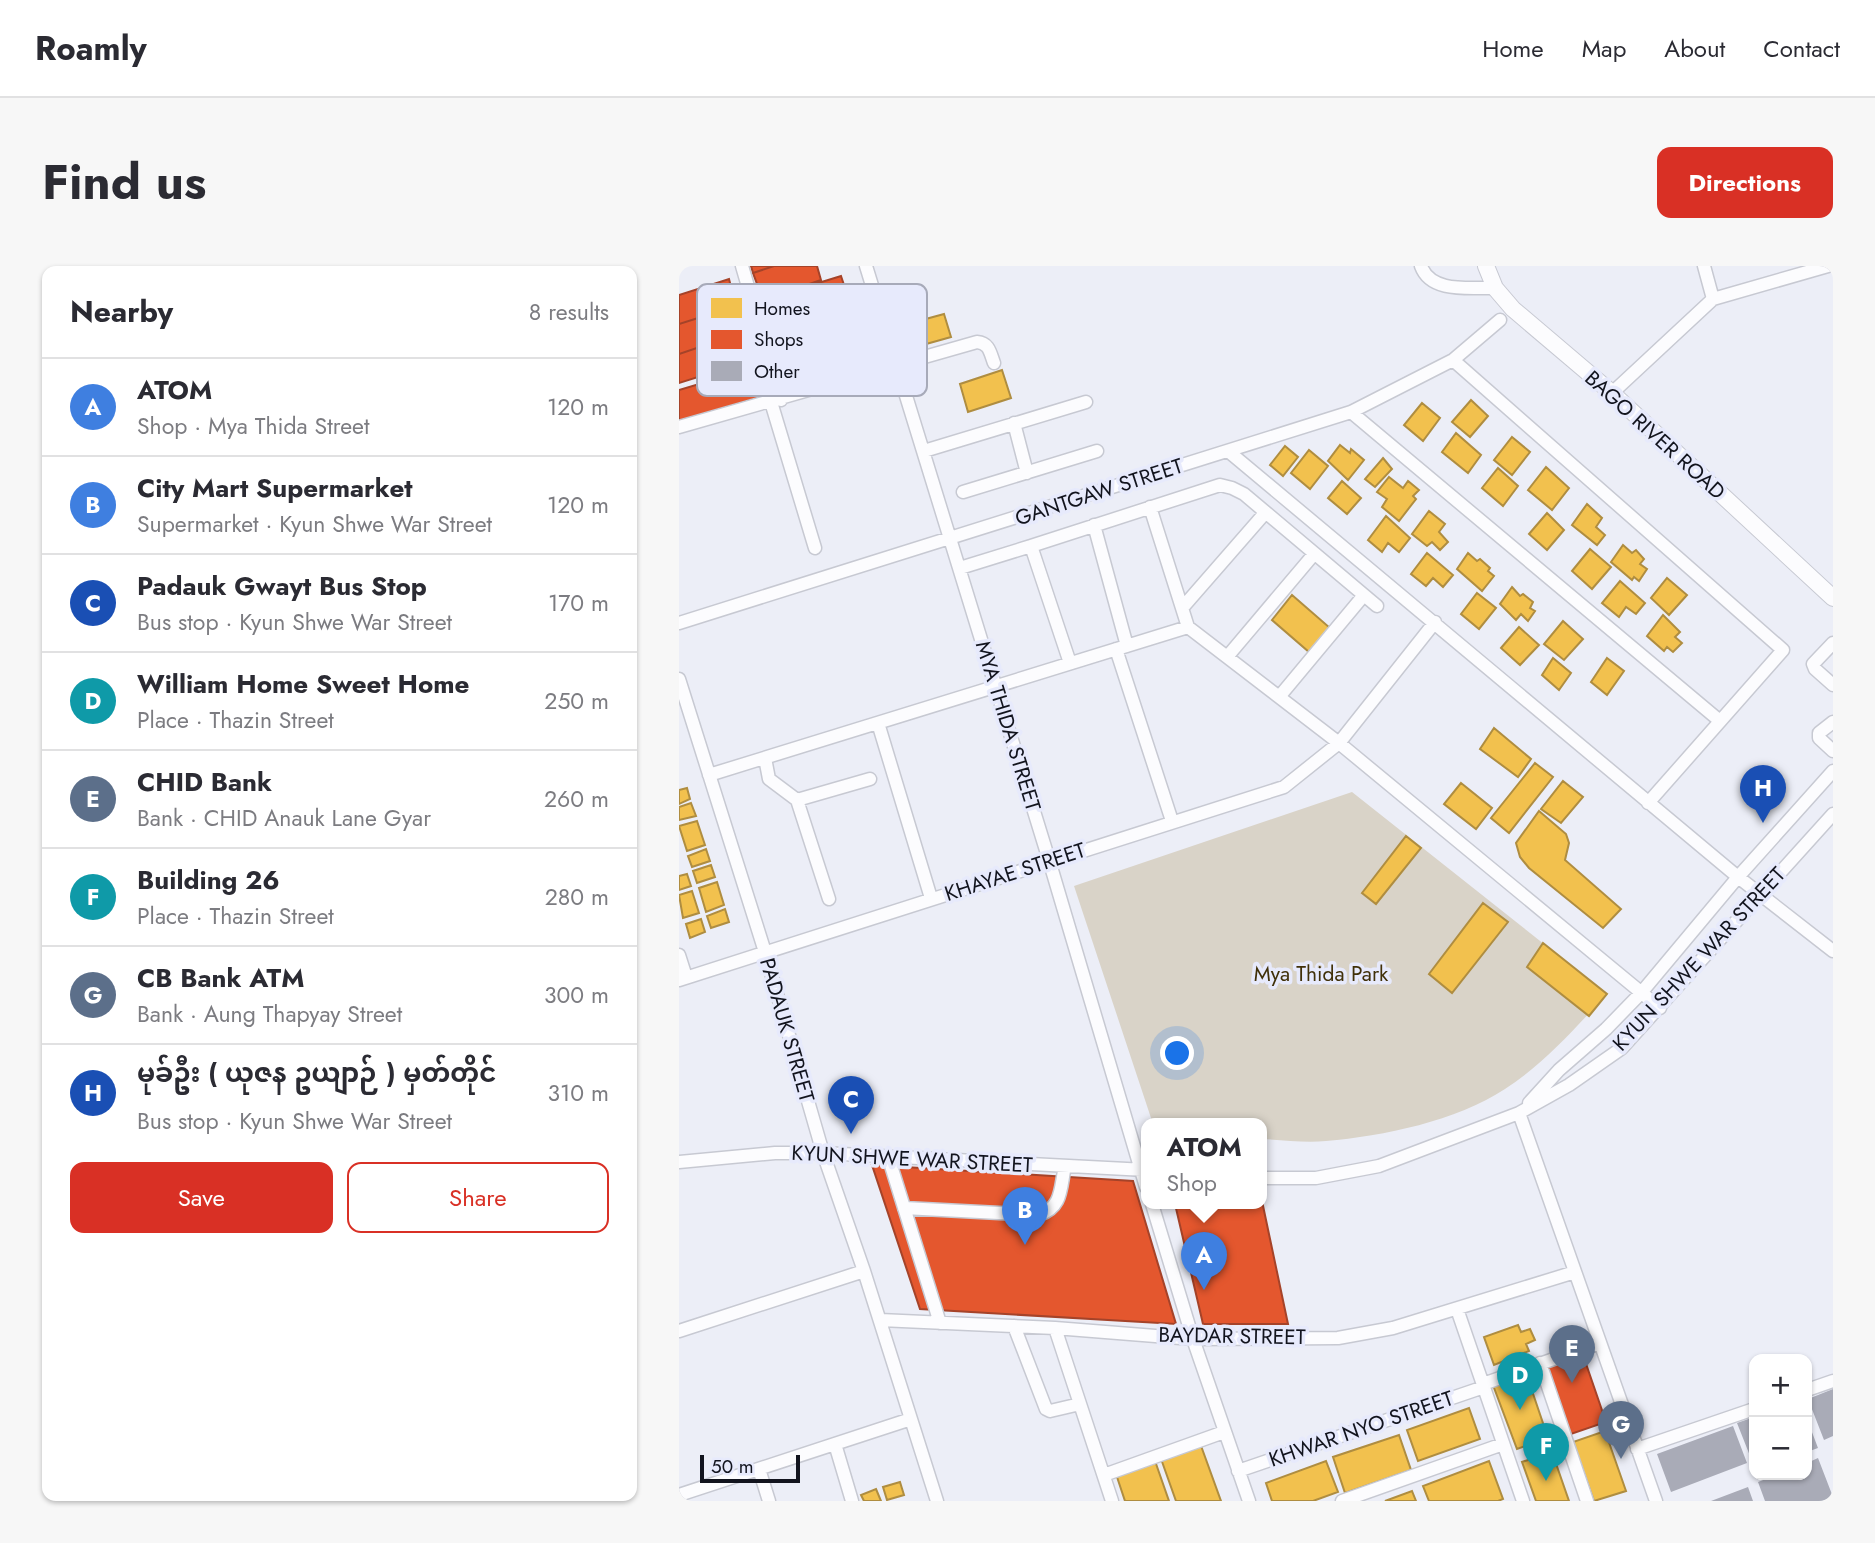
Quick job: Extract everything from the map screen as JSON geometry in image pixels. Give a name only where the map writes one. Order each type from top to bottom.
[{"type":"main road","name":"BAGO RIVER ROAD","points":[[1486,266],[1495,288],[1513,309],[1612,393],[1833,598]]},
{"type":"street","points":[[742,266],[747,284]]},
{"type":"street","name":"MYA THIDA STREET","points":[[866,266],[872,284]]},
{"type":"street","points":[[1421,266],[1425,275],[1440,286],[1495,288]]},
{"type":"street","points":[[1704,266],[1713,299]]},
{"type":"street","points":[[1612,393],[1713,299],[1828,266]]},
{"type":"street","name":"GANTGAW STREET","points":[[679,623],[1351,412],[1453,360],[1500,320]]},
{"type":"street","points":[[927,356],[977,342],[988,346],[994,363]]},
{"type":"street","points":[[1453,360],[1783,650],[1648,803]]},
{"type":"street","points":[[775,396],[815,548]]},
{"type":"street","points":[[679,427],[793,396]]},
{"type":"street","name":"MYA THIDA STREET","points":[[907,396],[1141,1160]]},
{"type":"street","points":[[924,451],[1086,402]]},
{"type":"street","points":[[1351,412],[1720,721]]},
{"type":"street","points":[[1014,423],[1027,472]]},
{"type":"street","points":[[1228,451],[1648,803],[1833,951]]},
{"type":"street","points":[[963,492],[1097,452]]},
{"type":"street","points":[[960,568],[1220,485],[1244,494],[1377,606]]},
{"type":"street","points":[[1150,507],[1188,627],[1339,743],[1660,1008]]},
{"type":"street","points":[[1183,607],[1265,513]]},
{"type":"street","points":[[1094,525],[1121,647],[1172,821]]},
{"type":"street","points":[[1031,546],[1070,663]]},
{"type":"street","points":[[1227,657],[1314,554]]},
{"type":"street","points":[[1279,697],[1364,596]]},
{"type":"street","name":"KHAYAE STREET","points":[[683,979],[1284,787],[1339,743],[1435,622]]},
{"type":"street","points":[[709,775],[1188,627]]},
{"type":"street","points":[[1833,643],[1813,664],[1833,685]]},
{"type":"street","name":"PADAUK STREET","points":[[679,679],[765,953],[823,1153],[864,1271],[937,1501]]},
{"type":"street","points":[[1833,722],[1819,733],[1819,738],[1833,751]]},
{"type":"street","points":[[878,723],[931,898]]},
{"type":"street","points":[[765,758],[769,779],[797,800],[829,898]]},
{"type":"street","name":"KYUN SHWE WAR STREET","points":[[1519,1113],[1559,1070],[1606,1029],[1641,993],[1738,877],[1833,771]]},
{"type":"street","points":[[797,800],[870,779]]},
{"type":"street","name":"KYUN SHWE WAR STREET","points":[[1267,1178],[1315,1178],[1379,1167],[1519,1113],[1569,1085],[1622,1048],[1833,814]]},
{"type":"street","points":[[679,955],[683,979]]},
{"type":"street","points":[[1519,1113],[1656,1501]]},
{"type":"street","name":"KYUN SHWE WAR STREET","points":[[679,1162],[775,1153],[823,1153],[1141,1170]]},
{"type":"street","points":[[888,1156],[940,1323]]},
{"type":"street","points":[[904,1208],[1039,1215],[1050,1212],[1057,1204],[1065,1166]]},
{"type":"street","points":[[1153,1209],[1193,1339],[1249,1501]]},
{"type":"street","points":[[679,1331],[864,1271]]},
{"type":"street","name":"BAYDAR STREET","points":[[880,1320],[1055,1328],[1193,1339],[1338,1338],[1393,1328],[1574,1272]]},
{"type":"street","points":[[1457,1309],[1500,1445],[1523,1501]]},
{"type":"street","points":[[1014,1326],[1046,1409],[1050,1411],[1080,1404]]},
{"type":"street","points":[[1055,1328],[1112,1501]]},
{"type":"street","name":"KHWAR NYO STREET","points":[[1238,1471],[1599,1343]]},
{"type":"street","points":[[1541,1365],[1587,1501]]},
{"type":"street","points":[[1812,1388],[1833,1381]]},
{"type":"street","points":[[1637,1449],[1749,1411]]},
{"type":"street","points":[[686,1496],[911,1419]]},
{"type":"street","points":[[1104,1475],[1224,1432]]},
{"type":"street","points":[[835,1444],[852,1501]]},
{"type":"street","points":[[1342,1501],[1500,1445]]},
{"type":"street","points":[[759,1469],[769,1501]]},
{"type":"green space","name":"Mya Thida Park","points":[[1352,792],[1607,994],[1559,1044],[1505,1089],[1465,1110],[1419,1125],[1372,1135],[1310,1142],[1267,1139],[1267,1118],[1151,1118],[1074,886]]},
{"type":"building: Homes","points":[[944,314],[951,337],[927,344],[927,319]]},
{"type":"building: Homes","points":[[1002,370],[1011,398],[968,412],[960,384]]},
{"type":"building: Homes","points":[[1471,400],[1488,416],[1470,437],[1452,422]]},
{"type":"building: Homes","points":[[1422,403],[1440,418],[1423,441],[1404,425]]},
{"type":"building: Homes","points":[[1456,433],[1481,455],[1468,473],[1442,452]]},
{"type":"building: Homes","points":[[1512,437],[1530,452],[1512,475],[1494,460]]},
{"type":"building: Homes","points":[[1340,445],[1350,453],[1351,449],[1364,460],[1348,480],[1328,461]]},
{"type":"building: Homes","points":[[1285,446],[1298,457],[1283,476],[1270,465]]},
{"type":"building: Homes","points":[[1309,450],[1328,466],[1310,489],[1291,473]]},
{"type":"building: Homes","points":[[1383,458],[1392,469],[1375,487],[1365,479]]},
{"type":"building: Homes","points":[[1546,467],[1569,488],[1552,510],[1528,490]]},
{"type":"building: Homes","points":[[1498,468],[1518,486],[1503,506],[1482,488]]},
{"type":"building: Homes","points":[[1389,477],[1403,488],[1408,481],[1419,490],[1413,496],[1416,499],[1399,521],[1382,507],[1387,499],[1377,492]]},
{"type":"building: Homes","points":[[1342,481],[1361,498],[1347,514],[1328,498]]},
{"type":"building: Homes","points":[[1587,504],[1602,518],[1596,527],[1605,535],[1597,545],[1572,525]]},
{"type":"building: Homes","points":[[1429,511],[1445,524],[1439,532],[1448,542],[1440,550],[1432,542],[1427,546],[1412,534]]},
{"type":"building: Homes","points":[[1547,513],[1564,530],[1547,550],[1529,534]]},
{"type":"building: Homes","points":[[1386,516],[1410,538],[1399,552],[1388,543],[1382,552],[1368,540]]},
{"type":"building: Homes","points":[[1623,545],[1632,553],[1636,550],[1644,559],[1640,564],[1647,569],[1639,581],[1634,577],[1632,580],[1611,562]]},
{"type":"building: Homes","points":[[1590,549],[1611,567],[1592,589],[1572,571]]},
{"type":"building: Homes","points":[[1427,553],[1453,575],[1443,587],[1433,578],[1426,586],[1411,574]]},
{"type":"building: Homes","points":[[1468,553],[1477,561],[1480,559],[1494,576],[1482,591],[1457,569]]},
{"type":"building: Homes","points":[[1667,578],[1687,595],[1669,615],[1651,598]]},
{"type":"building: Homes","points":[[1620,581],[1645,603],[1636,614],[1626,607],[1619,617],[1602,603]]},
{"type":"building: Homes","points":[[1512,587],[1520,596],[1523,594],[1533,602],[1530,608],[1535,611],[1528,621],[1521,614],[1516,620],[1500,604]]},
{"type":"building: Homes","points":[[1477,593],[1496,608],[1479,629],[1461,614]]},
{"type":"building: Homes","points":[[1292,595],[1330,628],[1309,652],[1272,620]]},
{"type":"building: Homes","points":[[1663,615],[1680,632],[1675,637],[1682,643],[1673,652],[1667,647],[1664,651],[1647,636]]},
{"type":"building: Homes","points":[[1563,621],[1583,639],[1564,660],[1544,644]]},
{"type":"building: Homes","points":[[1519,627],[1539,645],[1520,665],[1501,648]]},
{"type":"building: Homes","points":[[1553,658],[1571,673],[1559,690],[1542,675]]},
{"type":"building: Homes","points":[[1607,658],[1624,671],[1607,695],[1591,682]]},
{"type":"building: Homes","points":[[1494,728],[1531,759],[1518,777],[1480,749]]},
{"type":"building: Homes","points":[[1535,763],[1553,777],[1509,833],[1491,818]]},
{"type":"building: Homes","points":[[1563,781],[1583,797],[1561,823],[1541,809]]},
{"type":"building: Homes","points":[[1461,783],[1492,808],[1476,829],[1444,804]]},
{"type":"building: Homes","points":[[687,788],[690,799],[679,804],[679,790]]},
{"type":"building: Homes","points":[[691,803],[696,816],[679,820],[679,807]]},
{"type":"building: Homes","points":[[1539,811],[1566,834],[1569,843],[1565,860],[1621,909],[1603,928],[1529,868],[1520,857],[1516,843]]},
{"type":"building: Homes","points":[[697,821],[705,845],[687,851],[679,826]]},
{"type":"building: Homes","points":[[1406,836],[1421,848],[1376,904],[1362,893]]},
{"type":"building: Homes","points":[[706,849],[710,861],[692,867],[688,856]]},
{"type":"building: Homes","points":[[711,865],[715,877],[697,883],[693,871]]},
{"type":"building: Homes","points":[[687,874],[691,886],[679,890],[679,876]]},
{"type":"building: Homes","points":[[717,882],[724,905],[706,912],[699,888]]},
{"type":"building: Homes","points":[[692,891],[699,913],[683,918],[679,895]]},
{"type":"building: Homes","points":[[1483,903],[1508,922],[1452,993],[1429,974]]},
{"type":"building: Homes","points":[[725,909],[729,922],[711,928],[707,916]]},
{"type":"building: Homes","points":[[701,919],[705,932],[690,938],[686,924]]},
{"type":"building: Homes","points":[[1543,943],[1607,994],[1589,1016],[1527,967]]},
{"type":"building: Homes","points":[[1518,1325],[1521,1332],[1530,1329],[1535,1340],[1526,1344],[1529,1351],[1494,1365],[1484,1337]]},
{"type":"building: Homes","points":[[1526,1373],[1548,1438],[1517,1449],[1493,1385]]},
{"type":"building: Homes","points":[[1469,1408],[1480,1439],[1418,1461],[1407,1430]]},
{"type":"building: Homes","points":[[1605,1431],[1626,1491],[1594,1501],[1573,1442]]},
{"type":"building: Homes","points":[[1399,1435],[1411,1470],[1345,1493],[1333,1457]]},
{"type":"building: Homes","points":[[1200,1443],[1221,1501],[1176,1501],[1160,1456]]},
{"type":"building: Homes","points":[[1552,1452],[1569,1501],[1536,1501],[1522,1462]]},
{"type":"building: Homes","points":[[1154,1458],[1169,1501],[1125,1501],[1115,1471]]},
{"type":"building: Homes","points":[[1326,1461],[1338,1492],[1313,1501],[1272,1501],[1266,1483]]},
{"type":"building: Homes","points":[[1489,1461],[1503,1499],[1429,1501],[1423,1486]]},
{"type":"building: Homes","points":[[900,1482],[904,1495],[887,1500],[883,1487]]},
{"type":"building: Homes","points":[[876,1489],[881,1501],[864,1501],[861,1495]]},
{"type":"building: Homes","points":[[1412,1491],[1416,1501],[1385,1501]]},
{"type":"building: Shops","points":[[751,266],[774,266],[753,273]]},
{"type":"building: Shops","points":[[774,266],[817,266],[821,280],[809,284],[757,284],[753,273]]},
{"type":"building: Shops","points":[[841,276],[844,284],[815,284]]},
{"type":"building: Shops","points":[[729,279],[730,284],[713,284]]},
{"type":"building: Shops","points":[[697,289],[697,318],[679,324],[679,295]]},
{"type":"building: Shops","points":[[697,318],[697,348],[679,354],[679,324]]},
{"type":"building: Shops","points":[[697,348],[697,377],[679,383],[679,354]]},
{"type":"building: Shops","points":[[697,385],[697,396],[765,396],[679,421],[679,390]]},
{"type":"building: Shops","points":[[872,1165],[1133,1181],[1176,1324],[920,1309]]},
{"type":"building: Shops","points":[[1176,1209],[1264,1209],[1288,1324],[1203,1324]]},
{"type":"building: Shops","points":[[1583,1355],[1606,1422],[1568,1435],[1545,1367]]},
{"type":"building: Other","points":[[1833,1389],[1833,1436],[1824,1440],[1812,1409],[1812,1397]]},
{"type":"building: Other","points":[[1749,1419],[1749,1453],[1737,1423]]},
{"type":"building: Other","points":[[1733,1426],[1747,1463],[1671,1492],[1657,1454]]},
{"type":"building: Other","points":[[1812,1432],[1818,1448],[1812,1450]]},
{"type":"building: Other","points":[[1818,1458],[1833,1497],[1823,1501],[1765,1501],[1758,1482],[1812,1480],[1812,1461]]},
{"type":"building: Other","points":[[1748,1487],[1753,1501],[1711,1501]]},
{"type":"place","name":"မုခ်ဦး ( ယုဇန ဥယျာဉ် ) မှတ်တိုင်","points":[[1763,823]]},
{"type":"place","name":"Padauk Gwayt Bus Stop","points":[[851,1134]]},
{"type":"place","name":"City Mart Supermarket","points":[[1025,1245]]},
{"type":"place","name":"ATOM","points":[[1204,1290]]},
{"type":"place","name":"CHID Bank","points":[[1572,1383]]},
{"type":"place","name":"William Home Sweet Home","points":[[1520,1410]]},
{"type":"place","name":"CB Bank ATM","points":[[1621,1459]]},
{"type":"place","name":"Building 26","points":[[1546,1481]]}]
